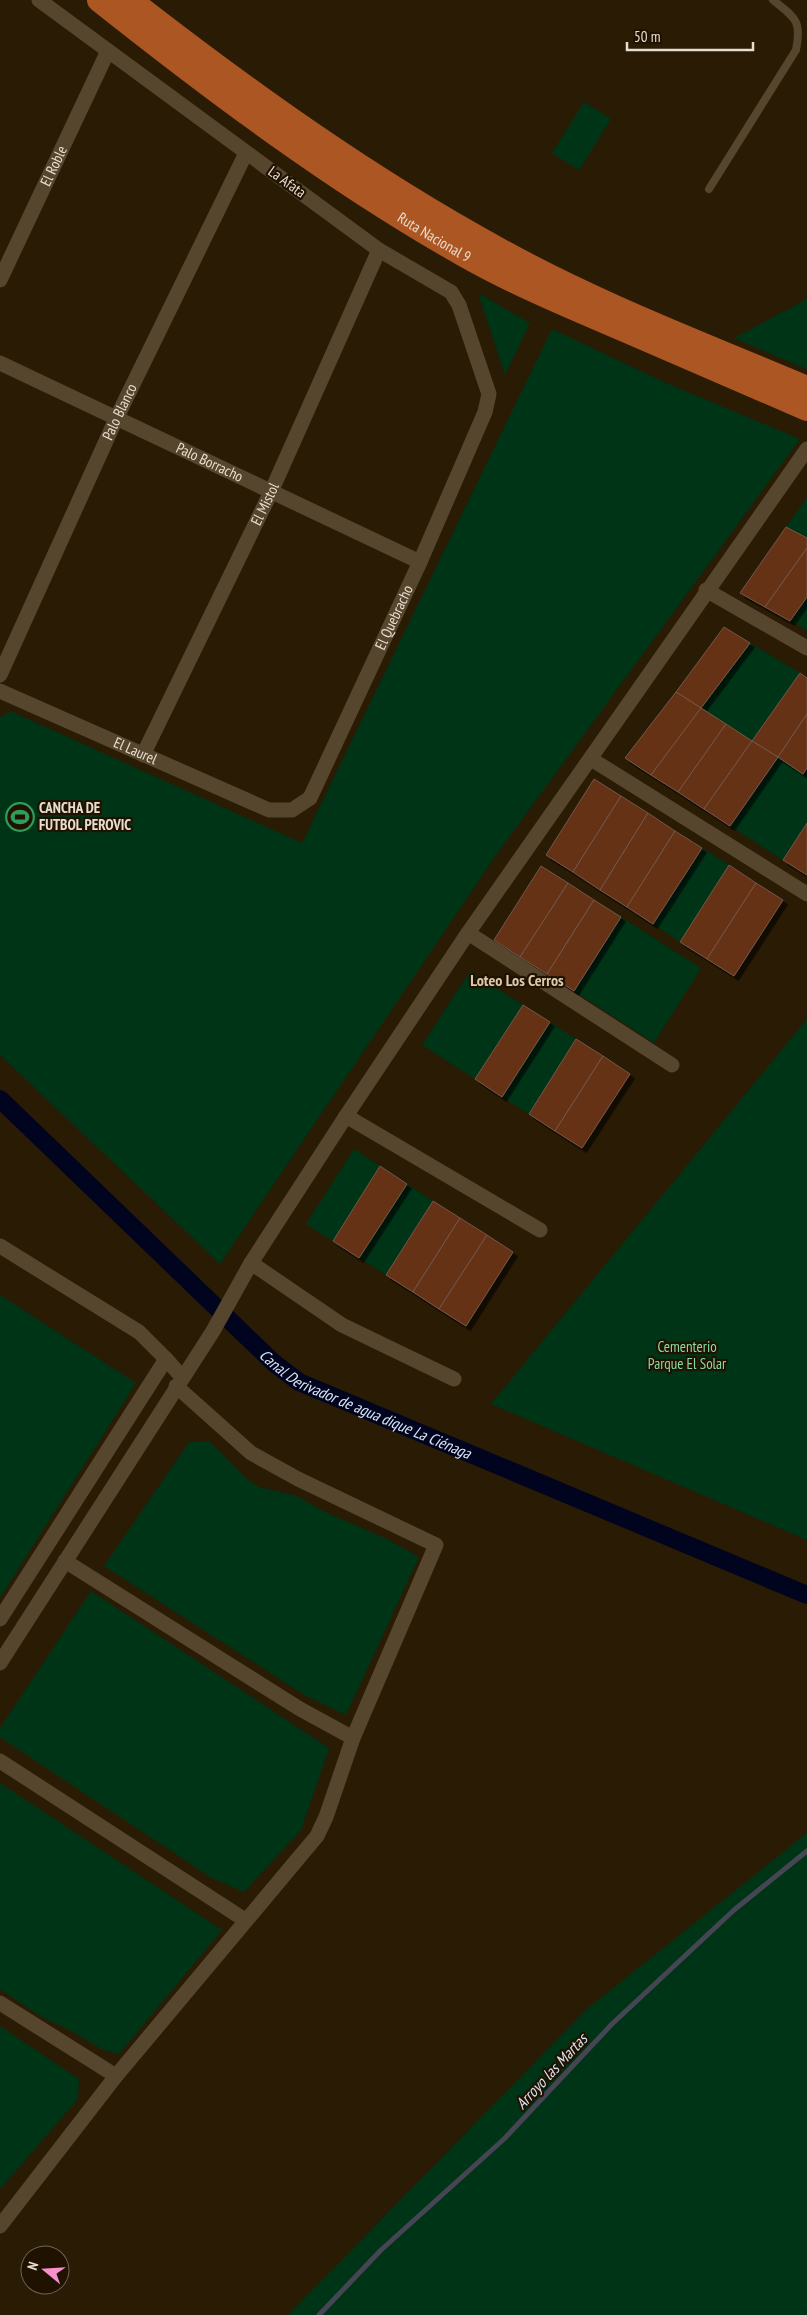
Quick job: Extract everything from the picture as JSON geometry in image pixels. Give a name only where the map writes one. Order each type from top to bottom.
[{"type":"main road","name":"Ruta Nacional 9","points":[[99,0],[191,74],[272,131],[404,219],[465,255],[536,293],[807,409]]},
{"type":"main road","name":"Ruta Nacional 9","points":[[130,0],[204,57],[306,130],[417,204],[500,250],[604,302],[807,388]]},
{"type":"street","name":"La Afata","points":[[39,0],[379,250],[451,292],[459,305],[490,394]]},
{"type":"street","name":"El Roble","points":[[0,280],[108,51]]},
{"type":"street","name":"Palo Blanco","points":[[0,675],[116,418],[246,153]]},
{"type":"street","name":"El Mistol","points":[[143,755],[271,492],[379,250]]},
{"type":"street","name":"Palo Borracho","points":[[0,363],[420,562]]},
{"type":"street","name":"El Quebracho","points":[[269,810],[292,810],[310,798],[420,562],[485,412],[490,394]]},
{"type":"street","points":[[0,1663],[212,1330],[251,1263],[346,1116],[468,933],[591,759],[706,590],[807,449]]},
{"type":"street","points":[[706,590],[807,648]]},
{"type":"street","name":"El Laurel","points":[[0,690],[269,810]]},
{"type":"street","points":[[591,759],[807,894]]},
{"type":"street","points":[[468,933],[672,1065]]},
{"type":"street","points":[[346,1116],[540,1230]]},
{"type":"street","points":[[0,1246],[139,1332],[166,1359],[179,1382],[251,1453],[436,1545],[353,1738],[326,1817],[316,1836],[116,2076],[0,2226]]},
{"type":"street","points":[[251,1263],[342,1324],[454,1379]]},
{"type":"street","points":[[0,1619],[166,1359]]},
{"type":"street","points":[[65,1561],[300,1709],[353,1738]]},
{"type":"street","points":[[0,1761],[245,1920]]},
{"type":"street","points":[[0,2003],[116,2076]]},
{"type":"lane","points":[[709,190],[796,50],[799,34],[795,18],[773,0]]},
{"type":"green space","points":[[584,102],[611,119],[579,170],[552,153]]},
{"type":"green space","points":[[478,293],[530,323],[505,375]]},
{"type":"green space","points":[[807,299],[807,369],[734,338]]},
{"type":"green space","points":[[552,329],[664,382],[800,439],[496,855],[220,1264],[0,1055],[0,717],[10,711],[302,843]]},
{"type":"green space","points":[[807,498],[807,538],[786,527]]},
{"type":"green space","points":[[807,597],[807,630],[790,621]]},
{"type":"green space","points":[[750,643],[800,673],[752,741],[701,708]]},
{"type":"green space","points":[[778,757],[807,776],[807,823],[783,860],[730,826]]},
{"type":"green space","points":[[702,848],[729,865],[680,942],[653,924]]},
{"type":"green space","points":[[621,917],[701,968],[654,1043],[574,991]]},
{"type":"green space","points":[[470,971],[523,1005],[475,1079],[422,1045]]},
{"type":"green space","name":"Cementerio Parque El Solar","points":[[807,1019],[807,1540],[491,1404]]},
{"type":"green space","points":[[550,1022],[576,1039],[529,1114],[502,1097]]},
{"type":"green space","points":[[354,1149],[380,1166],[333,1241],[306,1224]]},
{"type":"green space","points":[[407,1184],[433,1201],[386,1275],[359,1258]]},
{"type":"green space","points":[[0,1295],[136,1383],[0,1598]]},
{"type":"green space","points":[[209,1441],[248,1480],[259,1487],[297,1496],[323,1511],[387,1539],[419,1557],[346,1715],[306,1696],[104,1566],[189,1442]]},
{"type":"green space","points":[[91,1591],[329,1748],[301,1830],[244,1892],[212,1878],[0,1737],[0,1728]]},
{"type":"green space","points":[[0,1783],[222,1930],[119,2054],[101,2049],[75,2033],[40,2016],[0,1989]]},
{"type":"green space","points":[[807,1833],[807,2315],[288,2315],[587,2009]]},
{"type":"green space","points":[[0,2026],[79,2079],[78,2099],[0,2189]]},
{"type":"building","points":[[786,527],[807,538],[807,548],[765,607],[740,593]]},
{"type":"building","points":[[807,548],[807,597],[790,621],[765,607]]},
{"type":"building","points":[[724,627],[750,643],[701,708],[676,692]]},
{"type":"building","points":[[800,673],[807,678],[807,714],[778,757],[752,741]]},
{"type":"building","points":[[676,692],[701,708],[651,775],[625,758]]},
{"type":"building","points":[[701,708],[726,724],[678,792],[651,775]]},
{"type":"building","points":[[807,714],[807,768],[803,774],[778,757]]},
{"type":"building","points":[[726,724],[752,741],[704,809],[678,792]]},
{"type":"building","points":[[752,741],[778,757],[730,826],[704,809]]},
{"type":"building","points":[[594,779],[621,796],[573,872],[546,855]]},
{"type":"building","points":[[621,796],[648,813],[600,890],[573,872]]},
{"type":"building","points":[[648,813],[675,831],[627,907],[600,890]]},
{"type":"building","points":[[807,823],[807,875],[783,860]]},
{"type":"building","points":[[675,831],[702,848],[653,924],[627,907]]},
{"type":"building","points":[[729,865],[756,883],[707,959],[680,942]]},
{"type":"building","points":[[541,866],[568,883],[520,957],[494,940]]},
{"type":"building","points":[[568,883],[594,900],[547,974],[520,957]]},
{"type":"building","points":[[756,883],[783,900],[734,976],[707,959]]},
{"type":"building","points":[[594,900],[621,917],[574,991],[547,974]]},
{"type":"building","points":[[523,1005],[550,1022],[502,1097],[475,1079]]},
{"type":"building","points":[[576,1039],[603,1056],[555,1131],[529,1114]]},
{"type":"building","points":[[603,1056],[630,1074],[582,1148],[555,1131]]},
{"type":"building","points":[[380,1166],[407,1184],[359,1258],[333,1241]]},
{"type":"building","points":[[433,1201],[460,1218],[413,1292],[386,1275]]},
{"type":"building","points":[[460,1218],[487,1235],[439,1309],[413,1292]]},
{"type":"building","points":[[487,1235],[513,1252],[466,1326],[439,1309]]},
{"type":"waterway","name":"Canal Derivador de agua dique La Ciénaga","points":[[0,1099],[274,1363],[299,1382],[807,1595]]},
{"type":"waterway","name":"Arroyo las Martas","points":[[319,2315],[381,2250],[504,2139],[612,2024],[734,1910],[807,1851]]},
{"type":"place","name":"CANCHA DE FUTBOL PEROVIC","points":[[20,817]]},
{"type":"district","name":"Loteo Los Cerros","points":[[517,980]]}]
